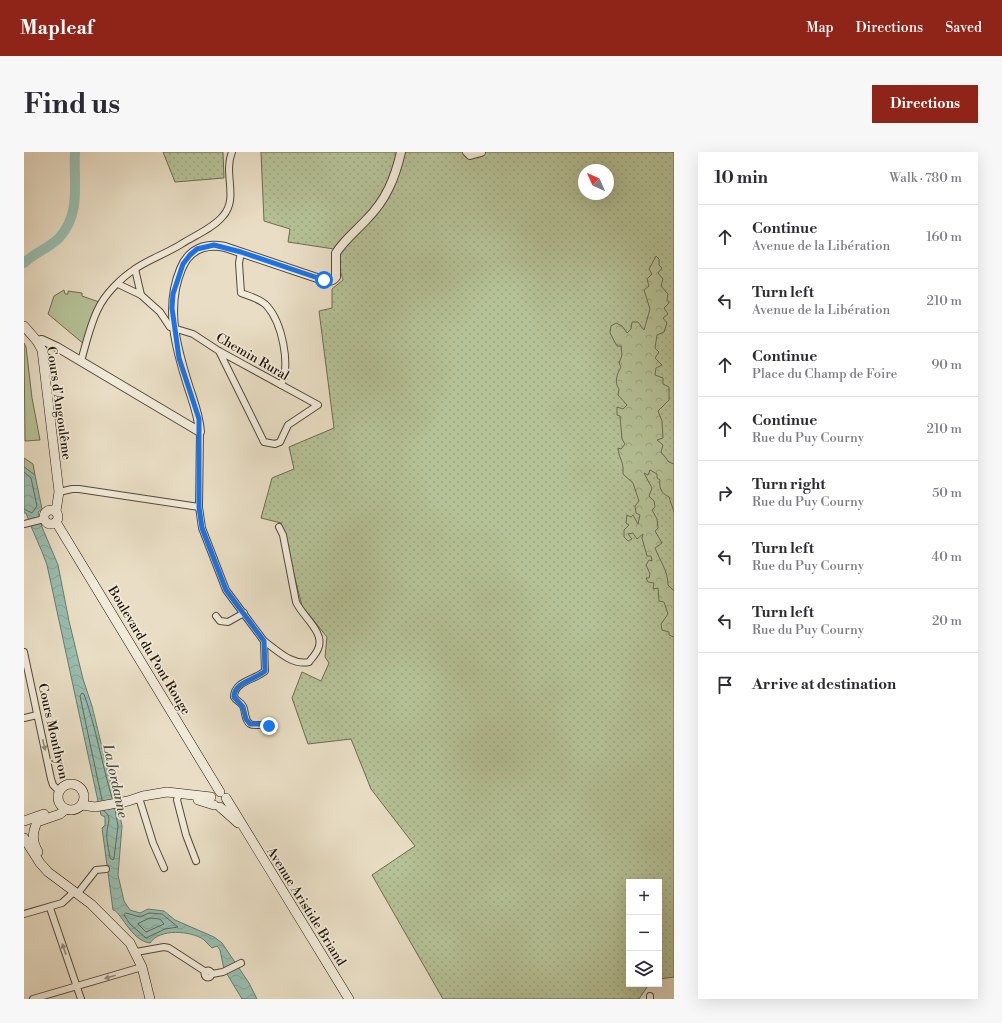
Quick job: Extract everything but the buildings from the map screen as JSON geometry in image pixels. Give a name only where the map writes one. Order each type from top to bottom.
[{"type":"main road","name":"Cours d'Angoulême","points":[[24,326],[37,341],[42,350],[59,492],[56,511]]},
{"type":"main road","points":[[51,510],[56,511],[58,517],[56,522],[50,524],[43,519],[46,512],[51,510]]},
{"type":"main road","name":"Boulevard du Pont Rouge","points":[[56,522],[216,799]]},
{"type":"main road","points":[[63,807],[58,800],[59,791],[68,784],[79,786],[84,793],[82,805]]},
{"type":"main road","points":[[24,821],[63,807],[75,810],[82,805],[95,807],[170,792],[216,799]]},
{"type":"main road","points":[[161,798],[170,792]]},
{"type":"main road","points":[[178,797],[181,795],[216,799]]},
{"type":"main road","points":[[138,799],[178,797],[204,801],[216,799]]},
{"type":"main road","name":"Avenue Aristide Briand","points":[[216,799],[238,817],[242,827],[349,999]]},
{"type":"main road","points":[[63,807],[60,814],[37,822],[33,834],[33,843],[47,864],[124,935],[136,952],[142,967],[150,999]]},
{"type":"main road","points":[[24,838],[40,863],[48,872],[77,892]]},
{"type":"street","points":[[81,361],[98,309],[108,294],[135,269],[192,238],[223,216],[230,206],[231,198],[228,165],[232,152]]},
{"type":"street","points":[[279,527],[283,535],[296,602],[300,610],[316,631],[320,640],[318,649],[309,662],[302,664],[288,658],[264,641],[226,590],[202,528],[199,507],[199,419],[179,358],[172,308],[173,294],[177,278],[183,264],[190,255],[197,249],[214,245],[241,252],[330,282],[334,280],[336,277],[336,253],[378,208],[387,194],[397,169],[401,152]]},
{"type":"street","points":[[469,153],[482,152]]},
{"type":"street","points":[[192,238],[197,249]]},
{"type":"street","points":[[241,252],[239,263],[241,293],[267,306],[281,332],[286,369],[286,376],[281,385]]},
{"type":"street","points":[[135,269],[138,274],[141,295]]},
{"type":"street","points":[[118,284],[141,295],[160,312],[170,327],[175,328]]},
{"type":"street","name":"Chemin Rural","points":[[175,328],[193,334],[220,351],[318,405],[288,425],[280,442],[275,444],[264,442],[220,351]]},
{"type":"street","points":[[37,341],[42,340],[57,347],[200,432]]},
{"type":"street","points":[[59,492],[79,489],[199,507]]},
{"type":"street","points":[[25,523],[43,519]]},
{"type":"street","points":[[216,616],[220,621],[228,622],[244,613]]},
{"type":"street","points":[[264,641],[265,671],[239,687],[234,693],[234,697],[243,707],[246,719],[250,724],[263,724],[269,726]]},
{"type":"street","name":"Cours Monthyon","points":[[24,652],[51,780],[59,791]]},
{"type":"street","points":[[24,718],[38,715]]},
{"type":"street","points":[[178,797],[177,800],[186,835],[196,861]]},
{"type":"street","points":[[138,799],[164,868]]},
{"type":"street","points":[[24,824],[37,822]]},
{"type":"street","points":[[24,914],[50,908],[62,902],[77,892],[96,870],[106,869]]},
{"type":"street","points":[[50,908],[81,999]]},
{"type":"street","points":[[136,952],[164,947],[169,948],[209,973],[223,972],[241,963]]},
{"type":"street","points":[[33,999],[142,967]]},
{"type":"green space","points":[[163,152],[223,152],[224,178],[175,182]]},
{"type":"green space","points":[[261,152],[674,152],[674,977],[662,979],[662,879],[626,879],[626,987],[647,987],[639,999],[443,999],[372,875],[415,846],[371,789],[351,739],[308,744],[292,698],[302,672],[321,681],[329,663],[325,657],[327,637],[302,606],[281,523],[261,518],[272,478],[294,469],[289,447],[334,428],[319,311],[332,308],[332,289],[343,280],[334,249],[288,242],[290,229],[264,221]]},
{"type":"green space","points":[[656,256],[659,259],[659,265],[662,268],[658,273],[663,279],[661,286],[668,294],[667,299],[669,303],[664,308],[668,314],[663,318],[667,323],[664,332],[657,335],[655,348],[659,352],[655,358],[662,365],[656,368],[655,375],[663,378],[663,384],[669,387],[669,400],[658,411],[662,421],[663,438],[657,440],[663,445],[661,452],[669,462],[674,464],[674,512],[669,497],[661,490],[660,480],[657,478],[657,474],[650,470],[648,475],[644,473],[652,488],[649,496],[654,501],[655,507],[652,510],[657,519],[658,528],[655,531],[662,543],[655,548],[665,571],[668,585],[674,591],[674,637],[669,635],[669,632],[662,630],[661,624],[668,614],[664,602],[659,601],[658,588],[653,589],[654,583],[648,582],[646,578],[649,578],[650,574],[646,565],[649,560],[652,561],[651,556],[647,556],[642,538],[643,534],[637,539],[633,533],[628,534],[632,539],[628,541],[624,537],[624,530],[629,525],[626,523],[627,515],[631,517],[633,515],[638,524],[640,515],[636,513],[635,506],[639,501],[633,483],[623,474],[623,466],[618,448],[621,449],[625,444],[622,439],[620,416],[617,415],[617,407],[623,409],[627,405],[618,395],[619,389],[616,381],[621,367],[619,363],[622,355],[621,346],[617,346],[610,333],[611,326],[616,323],[622,326],[627,333],[631,329],[632,322],[638,322],[644,330],[650,309],[644,290],[649,286],[647,279],[652,274],[649,269]]},
{"type":"green space","points":[[64,290],[65,294],[68,294],[68,291],[82,293],[82,296],[99,302],[95,309],[85,345],[48,314],[54,296]]},
{"type":"green space","points":[[24,343],[26,347],[32,398],[40,440],[25,441]]},
{"type":"green space","points":[[24,458],[33,464],[35,475],[24,467]]},
{"type":"water","points":[[24,467],[35,475],[42,509],[38,512],[42,527],[58,565],[69,621],[83,679],[92,706],[118,808],[122,826],[118,875],[124,901],[130,910],[140,913],[148,909],[164,911],[175,920],[214,937],[222,943],[249,983],[257,999],[242,999],[224,969],[220,950],[217,946],[212,948],[203,939],[197,936],[175,932],[161,935],[150,943],[143,941],[132,932],[116,911],[113,910],[102,828],[105,825],[105,817],[101,815],[47,565],[26,513],[24,513]]},
{"type":"waterway","name":"La Jordanne","points":[[24,263],[59,238],[71,218],[75,197],[75,152]]},
{"type":"route","points":[[269,726],[263,724],[250,724],[246,719],[243,707],[234,697],[234,693],[239,687],[248,680],[261,675],[265,671],[264,641],[226,590],[202,528],[199,507],[199,419],[179,358],[172,308],[173,294],[177,278],[183,264],[190,255],[197,249],[214,245],[241,252],[324,280]]}]
